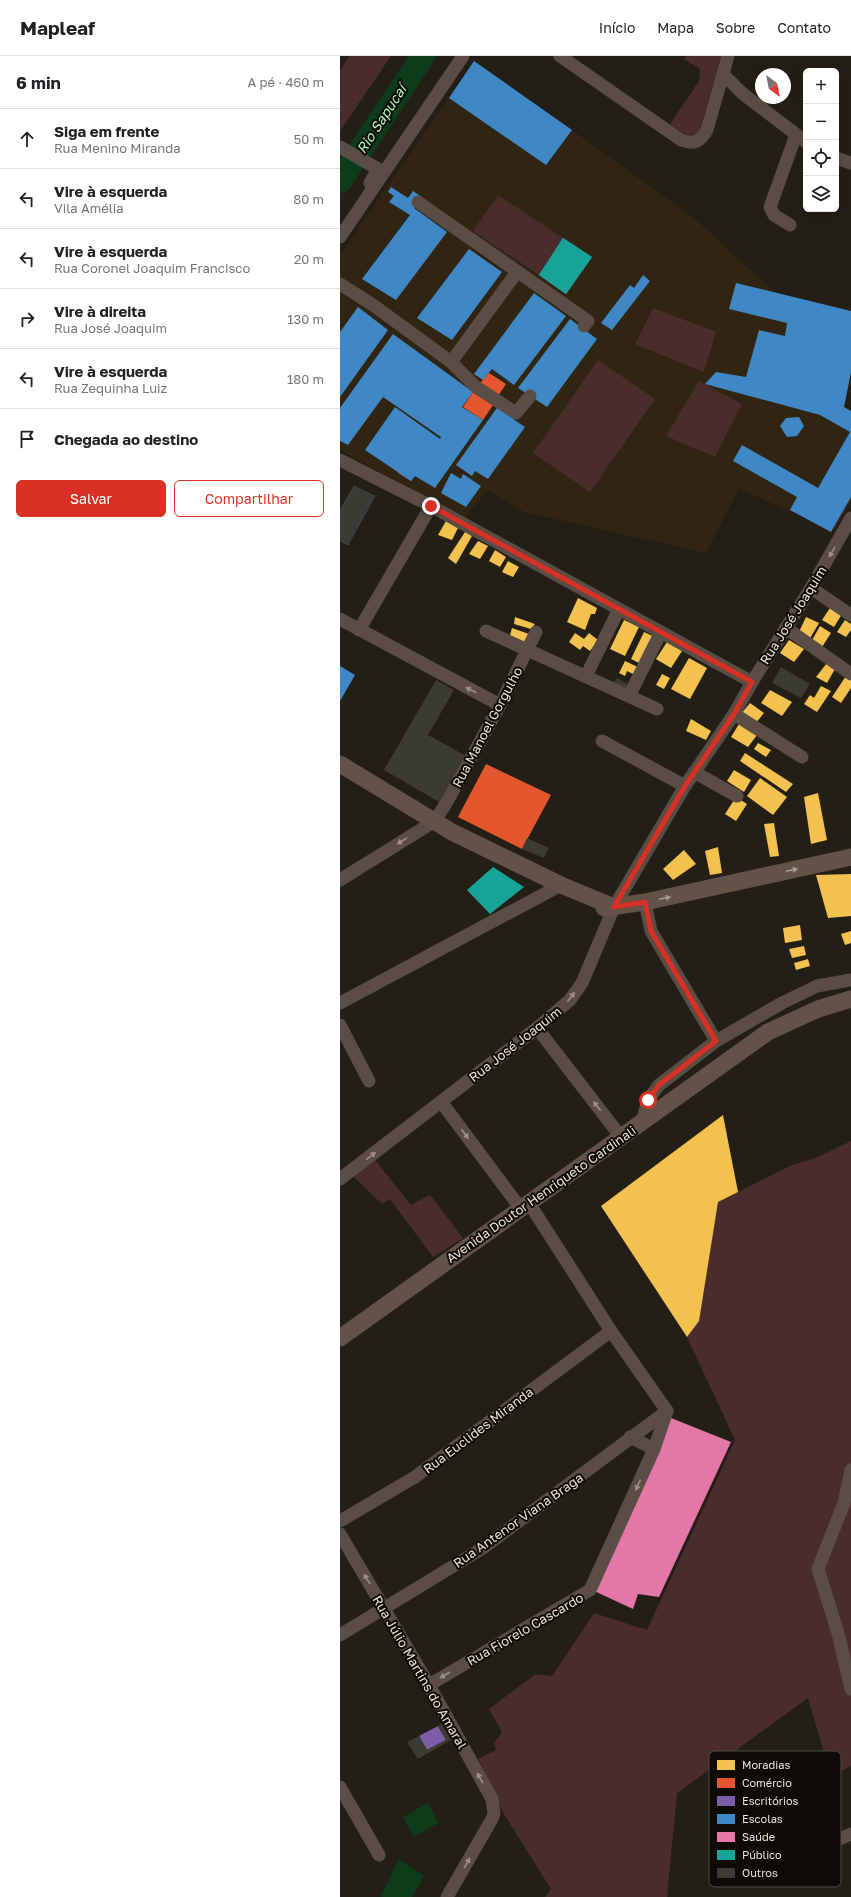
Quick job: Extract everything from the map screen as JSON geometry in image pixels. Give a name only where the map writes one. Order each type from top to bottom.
[{"type":"main road","points":[[340,764],[452,832],[561,885],[567,894],[602,908],[645,902],[851,857]]},
{"type":"main road","name":"Avenida Doutor Henriqueto Cardinali","points":[[340,1338],[768,1032],[818,1009],[851,999]]},
{"type":"street","points":[[340,237],[463,56]]},
{"type":"street","points":[[560,56],[681,140],[689,143],[695,143],[702,139],[707,130],[728,56]]},
{"type":"street","points":[[723,74],[742,93],[801,138],[770,207],[774,215],[790,225]]},
{"type":"street","points":[[340,147],[378,170],[368,186],[373,189]]},
{"type":"street","points":[[839,159],[851,163]]},
{"type":"street","points":[[418,202],[517,272],[546,296],[588,321],[584,326]]},
{"type":"street","points":[[451,362],[517,272]]},
{"type":"street","points":[[340,284],[373,305],[451,362],[476,387],[516,413],[530,396]]},
{"type":"street","points":[[340,460],[431,506],[752,682]]},
{"type":"street","points":[[359,630],[431,506]]},
{"type":"street","name":"Rua José Joaquim","points":[[340,1179],[442,1103],[570,1000],[582,983],[614,907],[685,786],[734,714],[752,682],[811,588],[851,518]]},
{"type":"street","points":[[811,588],[851,615]]},
{"type":"street","points":[[586,676],[619,609]]},
{"type":"street","points":[[340,619],[500,705]]},
{"type":"street","points":[[786,628],[851,674]]},
{"type":"street","points":[[486,631],[657,709]]},
{"type":"street","name":"Rua Manoel Gorgulho","points":[[435,821],[500,705],[536,632]]},
{"type":"street","points":[[629,696],[661,632]]},
{"type":"street","points":[[734,714],[802,757]]},
{"type":"street","points":[[602,741],[685,786]]},
{"type":"street","points":[[694,772],[737,796]]},
{"type":"street","points":[[340,880],[435,821]]},
{"type":"street","points":[[340,1003],[561,885]]},
{"type":"street","points":[[645,902],[651,931],[716,1041]]},
{"type":"street","points":[[642,1122],[648,1100],[659,1085],[716,1041],[782,1003],[818,986],[851,980]]},
{"type":"street","points":[[340,1025],[369,1081]]},
{"type":"street","points":[[537,1028],[621,1137]]},
{"type":"street","points":[[442,1103],[525,1206],[667,1411]]},
{"type":"street","name":"Rua Euclides Miranda","points":[[340,1521],[415,1477],[612,1331]]},
{"type":"street","name":"Rua Antenor Viana Braga","points":[[340,1635],[483,1548],[630,1437],[667,1411]]},
{"type":"street","name":"Rua Fiorelo Cascardo","points":[[429,1685],[590,1590],[654,1449],[667,1411]]},
{"type":"street","points":[[630,1437],[654,1449]]},
{"type":"street","points":[[851,1470],[844,1503],[818,1569],[838,1633],[851,1688]]},
{"type":"street","name":"Rua Júlio Martins do Amaral","points":[[340,1534],[429,1685],[492,1799],[494,1813],[447,1897]]},
{"type":"street","points":[[340,1787],[379,1855]]},
{"type":"street","points":[[841,1838],[851,1834]]},
{"type":"shaded area","points":[[349,56],[391,56],[340,131],[340,71]]},
{"type":"shaded area","points":[[686,56],[721,56],[699,133],[689,137],[670,124],[699,81],[700,69],[684,59]]},
{"type":"shaded area","points":[[474,61],[693,217],[783,300],[851,372],[844,407],[851,412],[851,502],[834,530],[739,489],[706,553],[524,512],[488,490],[463,519],[340,450],[340,255]]},
{"type":"shaded area","points":[[498,195],[563,238],[539,275],[473,231]]},
{"type":"shaded area","points":[[653,308],[716,332],[704,372],[635,344]]},
{"type":"shaded area","points":[[598,360],[655,399],[590,492],[533,453]]},
{"type":"shaded area","points":[[699,381],[742,404],[715,457],[666,436]]},
{"type":"shaded area","points":[[851,1141],[851,1766],[841,1771],[841,1751],[824,1751],[808,1698],[735,1751],[709,1751],[709,1770],[677,1793],[667,1897],[545,1897],[551,1889],[505,1816],[478,1759],[496,1750],[494,1743],[502,1732],[489,1709],[536,1674],[552,1676],[594,1613],[647,1630],[735,1440],[687,1337],[718,1202],[790,1166],[818,1157]]},
{"type":"shaded area","points":[[375,1160],[411,1205],[430,1195],[463,1238],[433,1257],[390,1199],[382,1204],[353,1176]]},
{"type":"shaded area","points":[[428,1803],[438,1823],[414,1837],[403,1817]]},
{"type":"shaded area","points":[[399,1859],[424,1876],[412,1897],[383,1897],[381,1896]]},
{"type":"building: Moradias","points":[[446,521],[458,528],[452,540],[438,535]]},
{"type":"building: Moradias","points":[[465,532],[472,536],[456,564],[448,558]]},
{"type":"building: Moradias","points":[[478,541],[488,546],[480,559],[469,554]]},
{"type":"building: Moradias","points":[[495,550],[506,557],[500,567],[489,561]]},
{"type":"building: Moradias","points":[[508,561],[519,567],[513,577],[502,572]]},
{"type":"building: Moradias","points":[[578,598],[597,608],[595,614],[591,614],[585,630],[567,622]]},
{"type":"building: Moradias","points":[[830,608],[842,614],[834,627],[822,620]]},
{"type":"building: Moradias","points":[[515,617],[535,624],[531,629],[514,624]]},
{"type":"building: Moradias","points":[[806,617],[819,623],[809,640],[798,634]]},
{"type":"building: Moradias","points":[[624,620],[639,627],[625,656],[610,649]]},
{"type":"building: Moradias","points":[[845,620],[851,624],[851,630],[846,637],[837,632]]},
{"type":"building: Moradias","points":[[820,626],[831,633],[822,647],[811,642]]},
{"type":"building: Moradias","points":[[512,628],[529,634],[524,643],[509,639]]},
{"type":"building: Moradias","points":[[644,632],[657,638],[643,665],[631,659]]},
{"type":"building: Moradias","points":[[575,633],[584,639],[589,633],[598,640],[590,651],[583,646],[580,650],[569,642]]},
{"type":"building: Moradias","points":[[789,640],[804,649],[794,662],[780,653]]},
{"type":"building: Moradias","points":[[667,642],[682,651],[671,668],[656,659]]},
{"type":"building: Moradias","points":[[689,658],[707,668],[690,699],[671,689]]},
{"type":"building: Moradias","points":[[625,661],[640,668],[637,676],[627,671],[625,676],[619,673]]},
{"type":"building: Moradias","points":[[827,663],[835,669],[827,683],[816,677]]},
{"type":"building: Moradias","points":[[662,674],[670,678],[664,689],[656,685]]},
{"type":"building: Moradias","points":[[846,676],[851,679],[851,688],[841,703],[832,697]]},
{"type":"building: Moradias","points":[[821,686],[831,691],[817,712],[804,704],[810,695],[814,698]]},
{"type":"building: Moradias","points":[[770,690],[792,702],[782,716],[761,703]]},
{"type":"building: Moradias","points":[[750,703],[764,713],[756,723],[741,714]]},
{"type":"building: Moradias","points":[[691,719],[711,731],[706,740],[686,731]]},
{"type":"building: Moradias","points":[[739,724],[757,735],[748,747],[731,737]]},
{"type":"building: Moradias","points":[[758,743],[771,750],[766,757],[754,749]]},
{"type":"building: Moradias","points":[[745,753],[793,784],[786,792],[740,761]]},
{"type":"building: Moradias","points":[[734,770],[751,780],[744,792],[727,781]]},
{"type":"building: Moradias","points":[[760,778],[787,797],[773,815],[747,796]]},
{"type":"building: Moradias","points":[[818,793],[827,840],[811,844],[804,797]]},
{"type":"building: Moradias","points":[[736,797],[747,804],[736,821],[725,814]]},
{"type":"building: Moradias","points":[[774,823],[779,856],[770,857],[764,824]]},
{"type":"building: Moradias","points":[[718,847],[722,873],[710,875],[705,851]]},
{"type":"building: Moradias","points":[[684,850],[696,864],[673,880],[663,869]]},
{"type":"building: Moradias","points":[[851,874],[851,916],[828,918],[816,875]]},
{"type":"building: Moradias","points":[[800,925],[802,940],[785,943],[783,928]]},
{"type":"building: Moradias","points":[[851,931],[851,943],[845,945],[841,934]]},
{"type":"building: Moradias","points":[[804,946],[806,955],[792,958],[789,949]]},
{"type":"building: Moradias","points":[[808,959],[810,966],[796,970],[794,963]]},
{"type":"building: Moradias","points":[[723,1115],[738,1192],[718,1202],[699,1321],[687,1337],[601,1206]]},
{"type":"building: Comércio","points":[[489,373],[506,384],[498,396],[480,383]]},
{"type":"building: Comércio","points":[[473,392],[493,405],[483,420],[463,407]]},
{"type":"building: Comércio","points":[[486,764],[551,795],[522,849],[458,817]]},
{"type":"building: Escritórios","points":[[425,435],[437,443],[411,481],[398,473]]},
{"type":"building: Escritórios","points":[[438,1726],[446,1740],[427,1750],[419,1736]]},
{"type":"building: Escolas","points":[[474,61],[572,130],[546,165],[449,98]]},
{"type":"building: Escolas","points":[[391,187],[408,198],[413,191],[422,197],[414,208],[447,232],[396,300],[362,279],[410,215],[389,202],[394,196],[388,192]]},
{"type":"building: Escolas","points":[[563,238],[592,257],[566,294],[539,275]]},
{"type":"building: Escolas","points":[[469,249],[502,272],[452,340],[417,318]]},
{"type":"building: Escolas","points":[[643,275],[650,281],[612,330],[601,323],[630,285],[634,288]]},
{"type":"building: Escolas","points":[[736,283],[851,311],[851,372],[844,407],[851,411],[851,497],[831,532],[790,510],[797,497],[733,461],[742,445],[818,488],[850,432],[820,415],[705,384],[716,372],[746,377],[759,330],[785,336],[787,323],[729,309]]},
{"type":"building: Escolas","points":[[534,293],[566,316],[514,385],[492,369],[483,380],[474,374]]},
{"type":"building: Escolas","points":[[358,307],[388,330],[340,397],[340,332]]},
{"type":"building: Escolas","points":[[570,319],[597,339],[547,407],[518,388]]},
{"type":"building: Escolas","points":[[393,334],[473,392],[462,407],[483,420],[435,488],[415,476],[411,481],[365,450],[395,407],[440,439],[441,437],[383,397],[348,445],[340,441],[340,408]]},
{"type":"building: Escolas","points":[[499,405],[515,417],[513,419],[525,427],[488,479],[475,471],[472,476],[456,465]]},
{"type":"building: Escolas","points":[[799,417],[804,426],[797,436],[787,437],[780,426],[786,418]]},
{"type":"building: Escolas","points":[[451,473],[461,479],[463,474],[481,486],[466,507],[441,493]]},
{"type":"building: Escolas","points":[[354,486],[375,496],[348,545],[340,541],[340,510]]},
{"type":"building: Escolas","points":[[340,666],[355,675],[340,701]]},
{"type":"building: Saúde","points":[[671,1418],[731,1442],[659,1597],[638,1594],[633,1609],[592,1590]]},
{"type":"building: Público","points":[[563,238],[592,257],[566,294],[539,275]]},
{"type":"building: Público","points":[[493,867],[524,887],[490,914],[467,890]]},
{"type":"building: Outros","points":[[354,486],[375,496],[348,545],[340,541],[340,510]]},
{"type":"building: Outros","points":[[781,667],[810,684],[801,698],[772,683]]},
{"type":"building: Outros","points":[[617,678],[632,686],[628,694],[612,685]]},
{"type":"building: Outros","points":[[436,680],[454,690],[428,735],[466,756],[439,802],[384,770]]},
{"type":"building: Outros","points":[[527,838],[549,848],[544,858],[522,849]]},
{"type":"building: Outros","points":[[442,1723],[451,1740],[418,1759],[407,1742],[419,1736],[427,1750],[446,1740],[438,1726]]},
{"type":"waterway","name":"Rio Sapucaí","points":[[340,181],[423,56]]},
{"type":"route","points":[[431,506],[752,682],[734,714],[685,786],[614,907],[645,902],[646,915],[651,931],[716,1041],[659,1085],[648,1100]]}]
